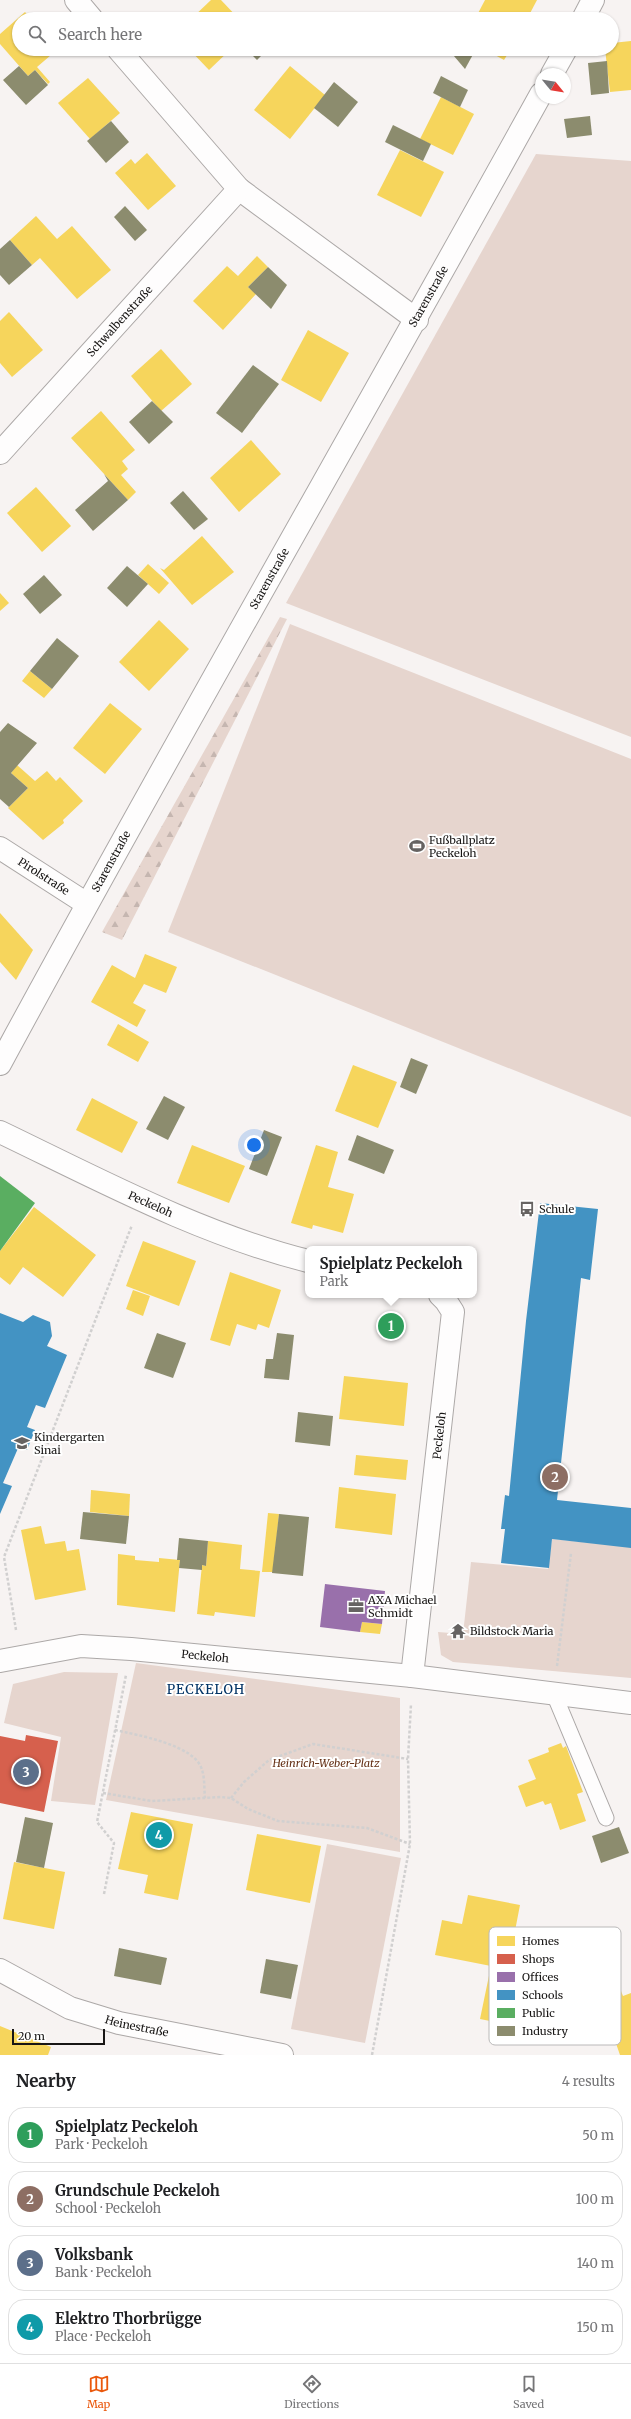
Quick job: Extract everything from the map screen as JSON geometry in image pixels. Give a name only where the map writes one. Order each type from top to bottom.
[{"type":"street","points":[[76,0],[86,12]]},
{"type":"street","points":[[587,12],[593,0]]},
{"type":"street","points":[[124,56],[239,189],[417,320]]},
{"type":"street","points":[[555,68],[562,56]]},
{"type":"street","name":"Starenstraße","points":[[0,1064],[87,904],[417,320],[536,104]]},
{"type":"street","name":"Schwalbenstraße","points":[[0,453],[239,189]]},
{"type":"street","name":"Pirolstraße","points":[[0,848],[87,904]]},
{"type":"street","name":"Peckeloh","points":[[0,1132],[142,1201],[264,1250],[305,1260]]},
{"type":"street","name":"Peckeloh","points":[[412,1676],[453,1312],[443,1298]]},
{"type":"street","name":"Peckeloh","points":[[10,1660],[81,1646],[131,1649],[412,1676],[631,1703]]},
{"type":"street","name":"Heinestraße","points":[[0,1970],[70,2008],[119,2023],[244,2051],[282,2055]]},
{"type":"lane","points":[[554,1694],[606,1818]]},
{"type":"path","points":[[10,1660],[4,1557],[142,1201]]},
{"type":"path","points":[[554,1694],[571,1553]]},
{"type":"path","points":[[104,1894],[114,1843],[97,1822],[131,1649]]},
{"type":"path","points":[[372,2055],[410,1844],[408,1759],[412,1676]]},
{"type":"path","points":[[115,1730],[149,1737],[190,1754],[202,1769],[205,1798]]},
{"type":"path","points":[[231,1798],[244,1782],[269,1760],[313,1744],[408,1759]]},
{"type":"path","points":[[103,1793],[152,1801],[231,1798],[248,1809],[278,1821],[367,1828],[410,1844]]},
{"type":"green space","points":[[536,154],[631,161],[631,737],[286,603]]},
{"type":"green space","points":[[280,617],[287,619],[122,940],[102,932]]},
{"type":"green space","name":"Fußballplatz Peckeloh","points":[[290,624],[631,759],[631,1117],[168,932]]},
{"type":"green space","points":[[552,1539],[631,1547],[631,1678],[453,1662],[441,1655],[438,1632],[463,1634],[471,1562],[548,1569]]},
{"type":"green space","name":"Heinrich-Weber-Platz","points":[[136,1663],[400,1698],[400,1852],[106,1800]]},
{"type":"green space","points":[[64,1672],[118,1673],[95,1805],[51,1801],[61,1737],[4,1723],[13,1684]]},
{"type":"green space","points":[[327,1844],[401,1858],[365,2043],[291,2029]]},
{"type":"building: Homes","points":[[211,0],[221,0],[232,12],[198,12]]},
{"type":"building: Homes","points":[[485,0],[537,0],[531,12],[479,12]]},
{"type":"building: Homes","points":[[12,23],[12,56],[50,56],[37,67],[50,82],[48,84],[35,70],[28,76],[0,44],[0,34]]},
{"type":"building: Homes","points":[[631,41],[631,90],[610,92],[606,56],[619,56],[619,42]]},
{"type":"building: Homes","points":[[196,56],[224,56],[209,70]]},
{"type":"building: Homes","points":[[497,56],[507,56],[504,60]]},
{"type":"building: Homes","points":[[290,66],[325,95],[290,139],[254,110]]},
{"type":"building: Homes","points":[[88,78],[120,113],[90,139],[58,103]]},
{"type":"building: Homes","points":[[441,97],[474,114],[453,155],[420,139]]},
{"type":"building: Homes","points":[[400,150],[444,172],[421,217],[377,195]]},
{"type":"building: Homes","points":[[147,153],[176,186],[148,210],[115,173],[131,159],[135,164]]},
{"type":"building: Homes","points":[[36,216],[57,239],[72,226],[111,270],[77,299],[40,258],[32,265],[10,240]]},
{"type":"building: Homes","points":[[257,256],[268,267],[248,287],[256,294],[223,330],[193,301],[227,266],[238,276]]},
{"type":"building: Homes","points":[[9,312],[43,350],[12,377],[0,363],[0,321]]},
{"type":"building: Homes","points":[[308,330],[349,353],[321,402],[281,380]]},
{"type":"building: Homes","points":[[161,349],[192,384],[161,411],[131,376]]},
{"type":"building: Homes","points":[[101,411],[135,450],[122,461],[128,469],[121,475],[136,492],[128,500],[71,438]]},
{"type":"building: Homes","points":[[251,440],[281,474],[239,512],[210,478]]},
{"type":"building: Homes","points":[[36,487],[71,526],[42,552],[7,513]]},
{"type":"building: Homes","points":[[202,536],[234,572],[192,605],[160,568],[164,570]]},
{"type":"building: Homes","points":[[148,564],[169,583],[159,594],[138,575]]},
{"type":"building: Homes","points":[[0,593],[9,603],[0,611]]},
{"type":"building: Homes","points":[[159,620],[189,649],[149,691],[119,662]]},
{"type":"building: Homes","points":[[30,671],[52,689],[44,698],[22,681]]},
{"type":"building: Homes","points":[[110,703],[142,729],[105,774],[73,748]]},
{"type":"building: Homes","points":[[17,765],[35,781],[47,771],[56,781],[60,777],[83,801],[63,820],[64,823],[43,840],[8,808],[28,788],[11,773]]},
{"type":"building: Homes","points":[[0,913],[33,950],[16,980],[0,962]]},
{"type":"building: Homes","points":[[145,954],[177,967],[166,993],[144,984],[133,1003],[146,1010],[137,1027],[91,1002],[112,965],[135,978]]},
{"type":"building: Homes","points":[[118,1024],[149,1042],[138,1062],[107,1045]]},
{"type":"building: Homes","points":[[353,1065],[397,1082],[378,1128],[335,1111]]},
{"type":"building: Homes","points":[[92,1098],[138,1122],[122,1153],[76,1130]]},
{"type":"building: Homes","points":[[192,1145],[245,1166],[229,1203],[177,1183]]},
{"type":"building: Homes","points":[[316,1145],[338,1152],[328,1187],[354,1194],[343,1233],[313,1225],[312,1229],[291,1223]]},
{"type":"building: Homes","points":[[34,1207],[96,1255],[63,1297],[23,1267],[10,1285],[0,1277],[0,1251]]},
{"type":"building: Homes","points":[[143,1241],[196,1261],[179,1306],[126,1286]]},
{"type":"building: Homes","points":[[230,1272],[281,1290],[269,1328],[258,1324],[256,1330],[237,1324],[230,1346],[210,1340]]},
{"type":"building: Homes","points":[[133,1290],[150,1296],[143,1316],[126,1309]]},
{"type":"building: Homes","points":[[344,1376],[408,1383],[404,1426],[339,1419]]},
{"type":"building: Homes","points":[[356,1455],[408,1460],[406,1480],[354,1475]]},
{"type":"building: Homes","points":[[339,1487],[396,1494],[392,1535],[335,1528]]},
{"type":"building: Homes","points":[[91,1490],[130,1494],[129,1516],[90,1512]]},
{"type":"building: Homes","points":[[268,1513],[279,1514],[273,1572],[262,1572]]},
{"type":"building: Homes","points":[[41,1526],[45,1544],[65,1541],[67,1551],[79,1549],[86,1590],[35,1600],[21,1530]]},
{"type":"building: Homes","points":[[208,1541],[242,1545],[240,1569],[260,1571],[255,1617],[215,1612],[214,1616],[197,1614],[202,1565],[206,1566]]},
{"type":"building: Homes","points":[[118,1554],[135,1556],[135,1560],[159,1562],[159,1558],[180,1560],[175,1612],[117,1605]]},
{"type":"building: Homes","points":[[362,1622],[382,1624],[380,1634],[360,1632]]},
{"type":"building: Homes","points":[[561,1743],[563,1748],[566,1746],[583,1792],[577,1794],[586,1821],[560,1830],[551,1803],[545,1805],[543,1801],[526,1807],[518,1786],[536,1779],[528,1760],[549,1752],[548,1748]]},
{"type":"building: Homes","points":[[131,1812],[193,1824],[178,1900],[144,1893],[148,1875],[118,1869]]},
{"type":"building: Homes","points":[[257,1834],[321,1846],[310,1903],[246,1890]]},
{"type":"building: Homes","points":[[14,1862],[65,1872],[54,1929],[3,1919]]},
{"type":"building: Homes","points":[[468,1895],[520,1905],[516,1927],[489,1927],[489,1966],[435,1955],[442,1920],[462,1924]]},
{"type":"building: Homes","points":[[489,1976],[489,2021],[480,2019]]},
{"type":"building: Homes","points":[[621,1991],[623,1996],[631,1993],[631,2055],[620,2055],[617,2045],[621,2045]]},
{"type":"building: Homes","points":[[0,2026],[51,2047],[48,2055],[0,2055]]},
{"type":"building: Shops","points":[[26,1735],[58,1741],[44,1812],[0,1803],[0,1736],[25,1741]]},
{"type":"building: Offices","points":[[325,1584],[385,1591],[382,1624],[362,1622],[360,1632],[320,1627]]},
{"type":"building: Schools","points":[[540,1203],[598,1209],[590,1280],[581,1278],[557,1500],[631,1508],[631,1548],[552,1539],[549,1568],[501,1563],[505,1529],[501,1529],[505,1495],[509,1496],[526,1321]]},
{"type":"building: Schools","name":"Kindergarten Sinai","points":[[0,1313],[23,1322],[33,1315],[50,1322],[52,1336],[47,1346],[67,1355],[45,1408],[36,1405],[27,1427],[35,1430],[27,1450],[19,1446],[3,1483],[12,1486],[0,1514]]},
{"type":"building: Public","points":[[0,1176],[35,1203],[0,1251]]},
{"type":"building: Industry","points":[[253,56],[261,56],[257,60]]},
{"type":"building: Industry","points":[[454,56],[472,56],[465,69]]},
{"type":"building: Industry","points":[[607,61],[609,93],[591,95],[588,63]]},
{"type":"building: Industry","points":[[19,66],[28,76],[35,70],[48,85],[26,105],[3,80]]},
{"type":"building: Industry","points":[[441,76],[468,90],[460,107],[433,93]]},
{"type":"building: Industry","points":[[334,82],[358,102],[338,127],[314,108]]},
{"type":"building: Industry","points":[[590,116],[592,135],[567,138],[564,119]]},
{"type":"building: Industry","points":[[111,121],[129,142],[106,163],[87,141]]},
{"type":"building: Industry","points":[[393,125],[431,144],[423,161],[385,142]]},
{"type":"building: Industry","points":[[125,206],[147,230],[135,241],[114,217]]},
{"type":"building: Industry","points":[[10,240],[32,265],[9,285],[0,275],[0,249]]},
{"type":"building: Industry","points":[[268,267],[287,285],[271,309],[248,287]]},
{"type":"building: Industry","points":[[253,365],[279,384],[242,433],[216,413]]},
{"type":"building: Industry","points":[[152,401],[173,422],[149,444],[129,422]]},
{"type":"building: Industry","points":[[104,474],[128,500],[93,531],[75,510],[108,481]]},
{"type":"building: Industry","points":[[183,491],[208,519],[194,530],[170,503]]},
{"type":"building: Industry","points":[[127,566],[148,584],[127,607],[107,588]]},
{"type":"building: Industry","points":[[44,575],[62,595],[40,614],[23,594]]},
{"type":"building: Industry","points":[[57,638],[79,656],[52,689],[30,671]]},
{"type":"building: Industry","points":[[8,723],[37,743],[11,773],[28,788],[9,807],[0,799],[0,732]]},
{"type":"building: Industry","points":[[411,1058],[428,1065],[416,1094],[400,1087]]},
{"type":"building: Industry","points":[[164,1096],[185,1107],[168,1140],[146,1129]]},
{"type":"building: Industry","points":[[264,1130],[282,1137],[267,1176],[249,1169]]},
{"type":"building: Industry","points":[[357,1135],[394,1150],[384,1174],[348,1160]]},
{"type":"building: Industry","points":[[157,1333],[186,1343],[173,1378],[144,1368]]},
{"type":"building: Industry","points":[[277,1333],[294,1335],[289,1380],[264,1378],[266,1359],[273,1359]]},
{"type":"building: Industry","points":[[298,1412],[333,1416],[330,1446],[295,1442]]},
{"type":"building: Industry","points":[[83,1512],[129,1516],[126,1544],[80,1539]]},
{"type":"building: Industry","points":[[279,1514],[309,1517],[303,1576],[272,1573]]},
{"type":"building: Industry","points":[[179,1538],[208,1541],[206,1566],[202,1565],[202,1570],[179,1568],[180,1560],[177,1560]]},
{"type":"building: Industry","points":[[25,1817],[53,1823],[44,1868],[16,1862]]},
{"type":"building: Industry","points":[[619,1827],[629,1853],[601,1863],[592,1836]]},
{"type":"building: Industry","points":[[119,1948],[167,1958],[161,1985],[114,1976]]},
{"type":"building: Industry","points":[[266,1959],[298,1965],[291,1999],[260,1993]]},
{"type":"place","name":"Fußballplatz Peckeloh","points":[[417,846]]},
{"type":"place","name":"Schule","points":[[527,1209]]},
{"type":"place","name":"Spielplatz Peckeloh","points":[[391,1326]]},
{"type":"place","name":"Kindergarten Sinai","points":[[22,1443]]},
{"type":"place","name":"Grundschule Peckeloh","points":[[555,1477]]},
{"type":"place","name":"AXA Michael Schmidt","points":[[356,1606]]},
{"type":"place","name":"Bildstock Maria","points":[[458,1631]]},
{"type":"place","name":"Volksbank","points":[[26,1772]]},
{"type":"place","name":"Elektro Thorbrügge","points":[[159,1835]]},
{"type":"district","name":"PECKELOH","points":[[206,1689]]}]
